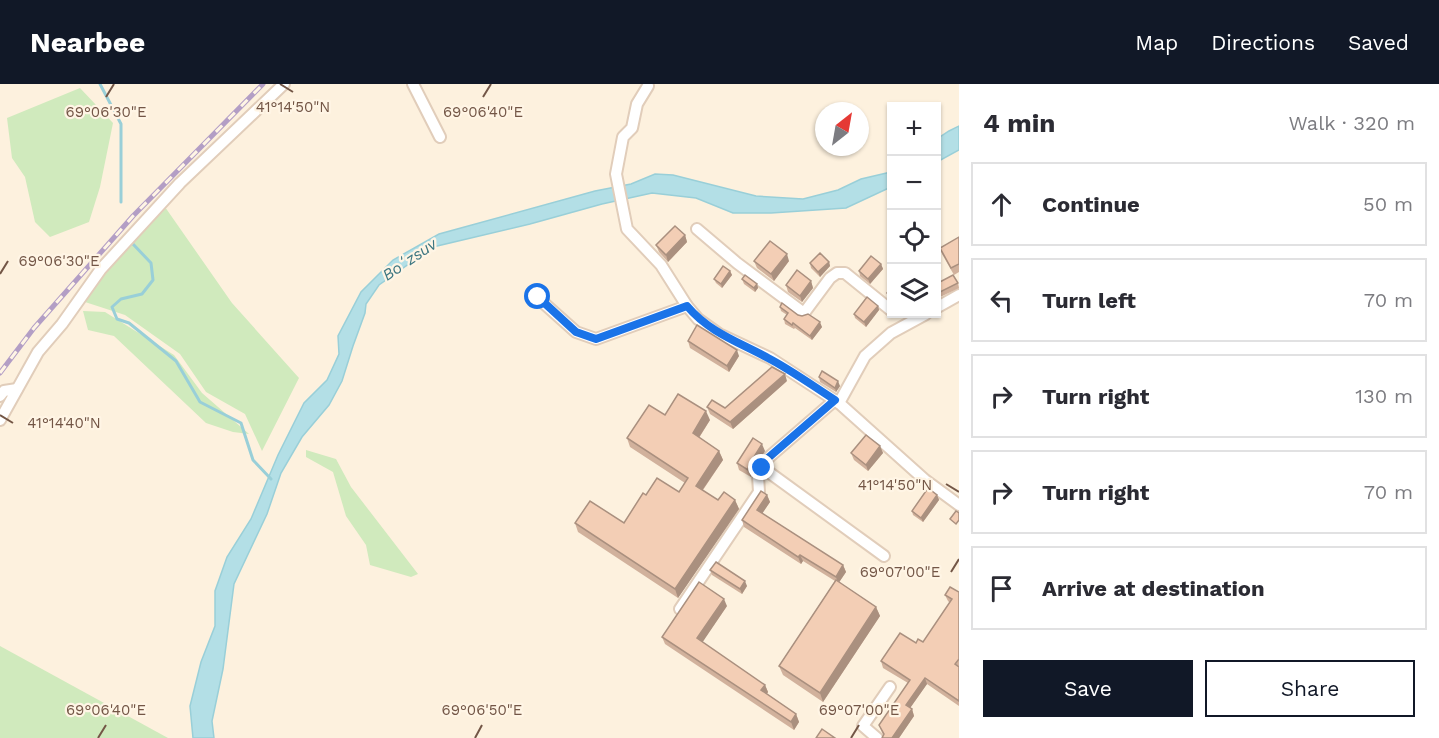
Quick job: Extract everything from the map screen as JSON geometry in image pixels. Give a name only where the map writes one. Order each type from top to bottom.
[{"type":"street","points":[[0,420],[38,352],[62,324],[101,269],[180,183],[284,84]]},
{"type":"street","points":[[413,84],[440,137]]},
{"type":"street","points":[[648,86],[637,104],[632,128],[623,137],[616,174],[627,229],[662,265],[687,306],[698,319],[719,334],[770,358],[837,402],[925,480],[959,505]]},
{"type":"street","points":[[697,229],[804,314],[830,278],[837,273],[845,273],[887,307]]},
{"type":"street","points":[[941,305],[959,295]]},
{"type":"street","points":[[538,297],[576,332],[596,339],[687,306]]},
{"type":"street","points":[[900,318],[907,324]]},
{"type":"street","points":[[681,609],[759,492],[758,476],[768,458],[837,402],[866,356],[891,333],[918,318]]},
{"type":"street","points":[[0,396],[4,391],[17,389]]},
{"type":"street","points":[[762,468],[884,556]]},
{"type":"street","points":[[877,738],[863,726],[890,687]]},
{"type":"green space","points":[[80,88],[113,123],[100,187],[89,222],[50,237],[35,222],[25,177],[12,158],[7,118]]},
{"type":"green space","points":[[165,207],[232,303],[299,378],[262,451],[245,414],[206,392],[180,354],[125,315],[85,302],[110,266]]},
{"type":"green space","points":[[83,311],[105,312],[174,355],[202,393],[249,434],[233,432],[206,423],[114,336],[88,330]]},
{"type":"green space","points":[[306,450],[336,459],[351,487],[418,574],[411,577],[370,565],[366,545],[346,516],[333,472],[306,457]]},
{"type":"green space","points":[[0,646],[168,738],[0,738]]},
{"type":"water","points":[[959,126],[959,150],[941,160],[941,136]]},
{"type":"water","name":"Boʻzsuv","points":[[887,173],[887,189],[846,208],[733,213],[696,198],[652,193],[433,247],[379,285],[366,304],[342,381],[329,405],[302,437],[281,473],[267,514],[234,584],[223,669],[212,721],[214,738],[193,738],[190,706],[201,662],[215,626],[215,591],[227,557],[251,519],[278,455],[304,403],[327,380],[339,354],[338,336],[361,292],[393,260],[439,234],[595,191],[631,184],[655,174],[673,175],[756,196],[803,199],[838,190],[861,179]]},
{"type":"building","points":[[675,226],[685,235],[666,255],[656,245]]},
{"type":"building","points":[[959,237],[959,264],[951,268],[941,247]]},
{"type":"building","points":[[770,241],[787,254],[771,274],[754,261]]},
{"type":"building","points":[[820,253],[829,262],[818,272],[810,263]]},
{"type":"building","points":[[871,256],[881,264],[868,279],[859,271]]},
{"type":"building","points":[[723,266],[730,271],[721,284],[714,279]]},
{"type":"building","points":[[797,270],[811,281],[800,296],[786,285]]},
{"type":"building","points":[[745,275],[757,284],[754,288],[742,279]]},
{"type":"building","points":[[953,275],[958,283],[941,292],[941,281]]},
{"type":"building","points":[[867,297],[878,306],[864,322],[854,314]]},
{"type":"building","points":[[782,303],[798,315],[808,314],[820,322],[810,336],[784,319],[788,313],[780,307]]},
{"type":"building","points":[[697,325],[737,350],[727,366],[688,341]]},
{"type":"building","points":[[772,367],[785,374],[730,422],[707,407],[712,400],[725,408]]},
{"type":"building","points":[[822,371],[838,381],[835,388],[819,377]]},
{"type":"building","points":[[678,394],[706,411],[693,433],[719,451],[696,486],[718,500],[724,492],[735,500],[675,589],[575,523],[590,501],[624,523],[643,493],[646,495],[657,478],[679,492],[688,478],[627,438],[649,405],[665,415]]},
{"type":"building","points":[[866,435],[880,446],[866,465],[851,453]]},
{"type":"building","points":[[753,438],[762,444],[748,470],[737,463]]},
{"type":"building","points":[[928,488],[937,495],[921,518],[912,511]]},
{"type":"building","points":[[761,491],[767,495],[757,510],[843,565],[836,577],[800,555],[798,557],[742,520]]},
{"type":"building","points":[[956,511],[959,513],[959,520],[956,524],[950,519]]},
{"type":"building","points":[[716,562],[745,581],[740,589],[710,570]]},
{"type":"building","points":[[836,580],[876,607],[820,693],[779,666]]},
{"type":"building","points":[[699,582],[724,599],[697,638],[765,685],[761,690],[796,714],[791,722],[662,637]]},
{"type":"building","points":[[950,587],[959,592],[959,659],[955,664],[959,667],[959,701],[925,678],[906,705],[912,709],[892,738],[882,738],[884,734],[879,725],[910,680],[881,661],[900,633],[916,643],[918,639],[923,642],[952,599],[945,595]]},
{"type":"building","points":[[822,729],[835,738],[816,738]]},
{"type":"waterway","points":[[100,84],[121,124],[121,202]]},
{"type":"waterway","points":[[132,243],[151,263],[153,280],[142,294],[121,299],[112,307],[117,319],[129,323],[176,361],[200,402],[241,423],[253,460],[271,479]]},
{"type":"railway","points":[[0,373],[34,328],[133,216],[263,84]]},
{"type":"route","points":[[538,297],[576,332],[596,339],[687,306],[698,319],[719,334],[770,358],[835,400],[768,458],[762,468]]}]
